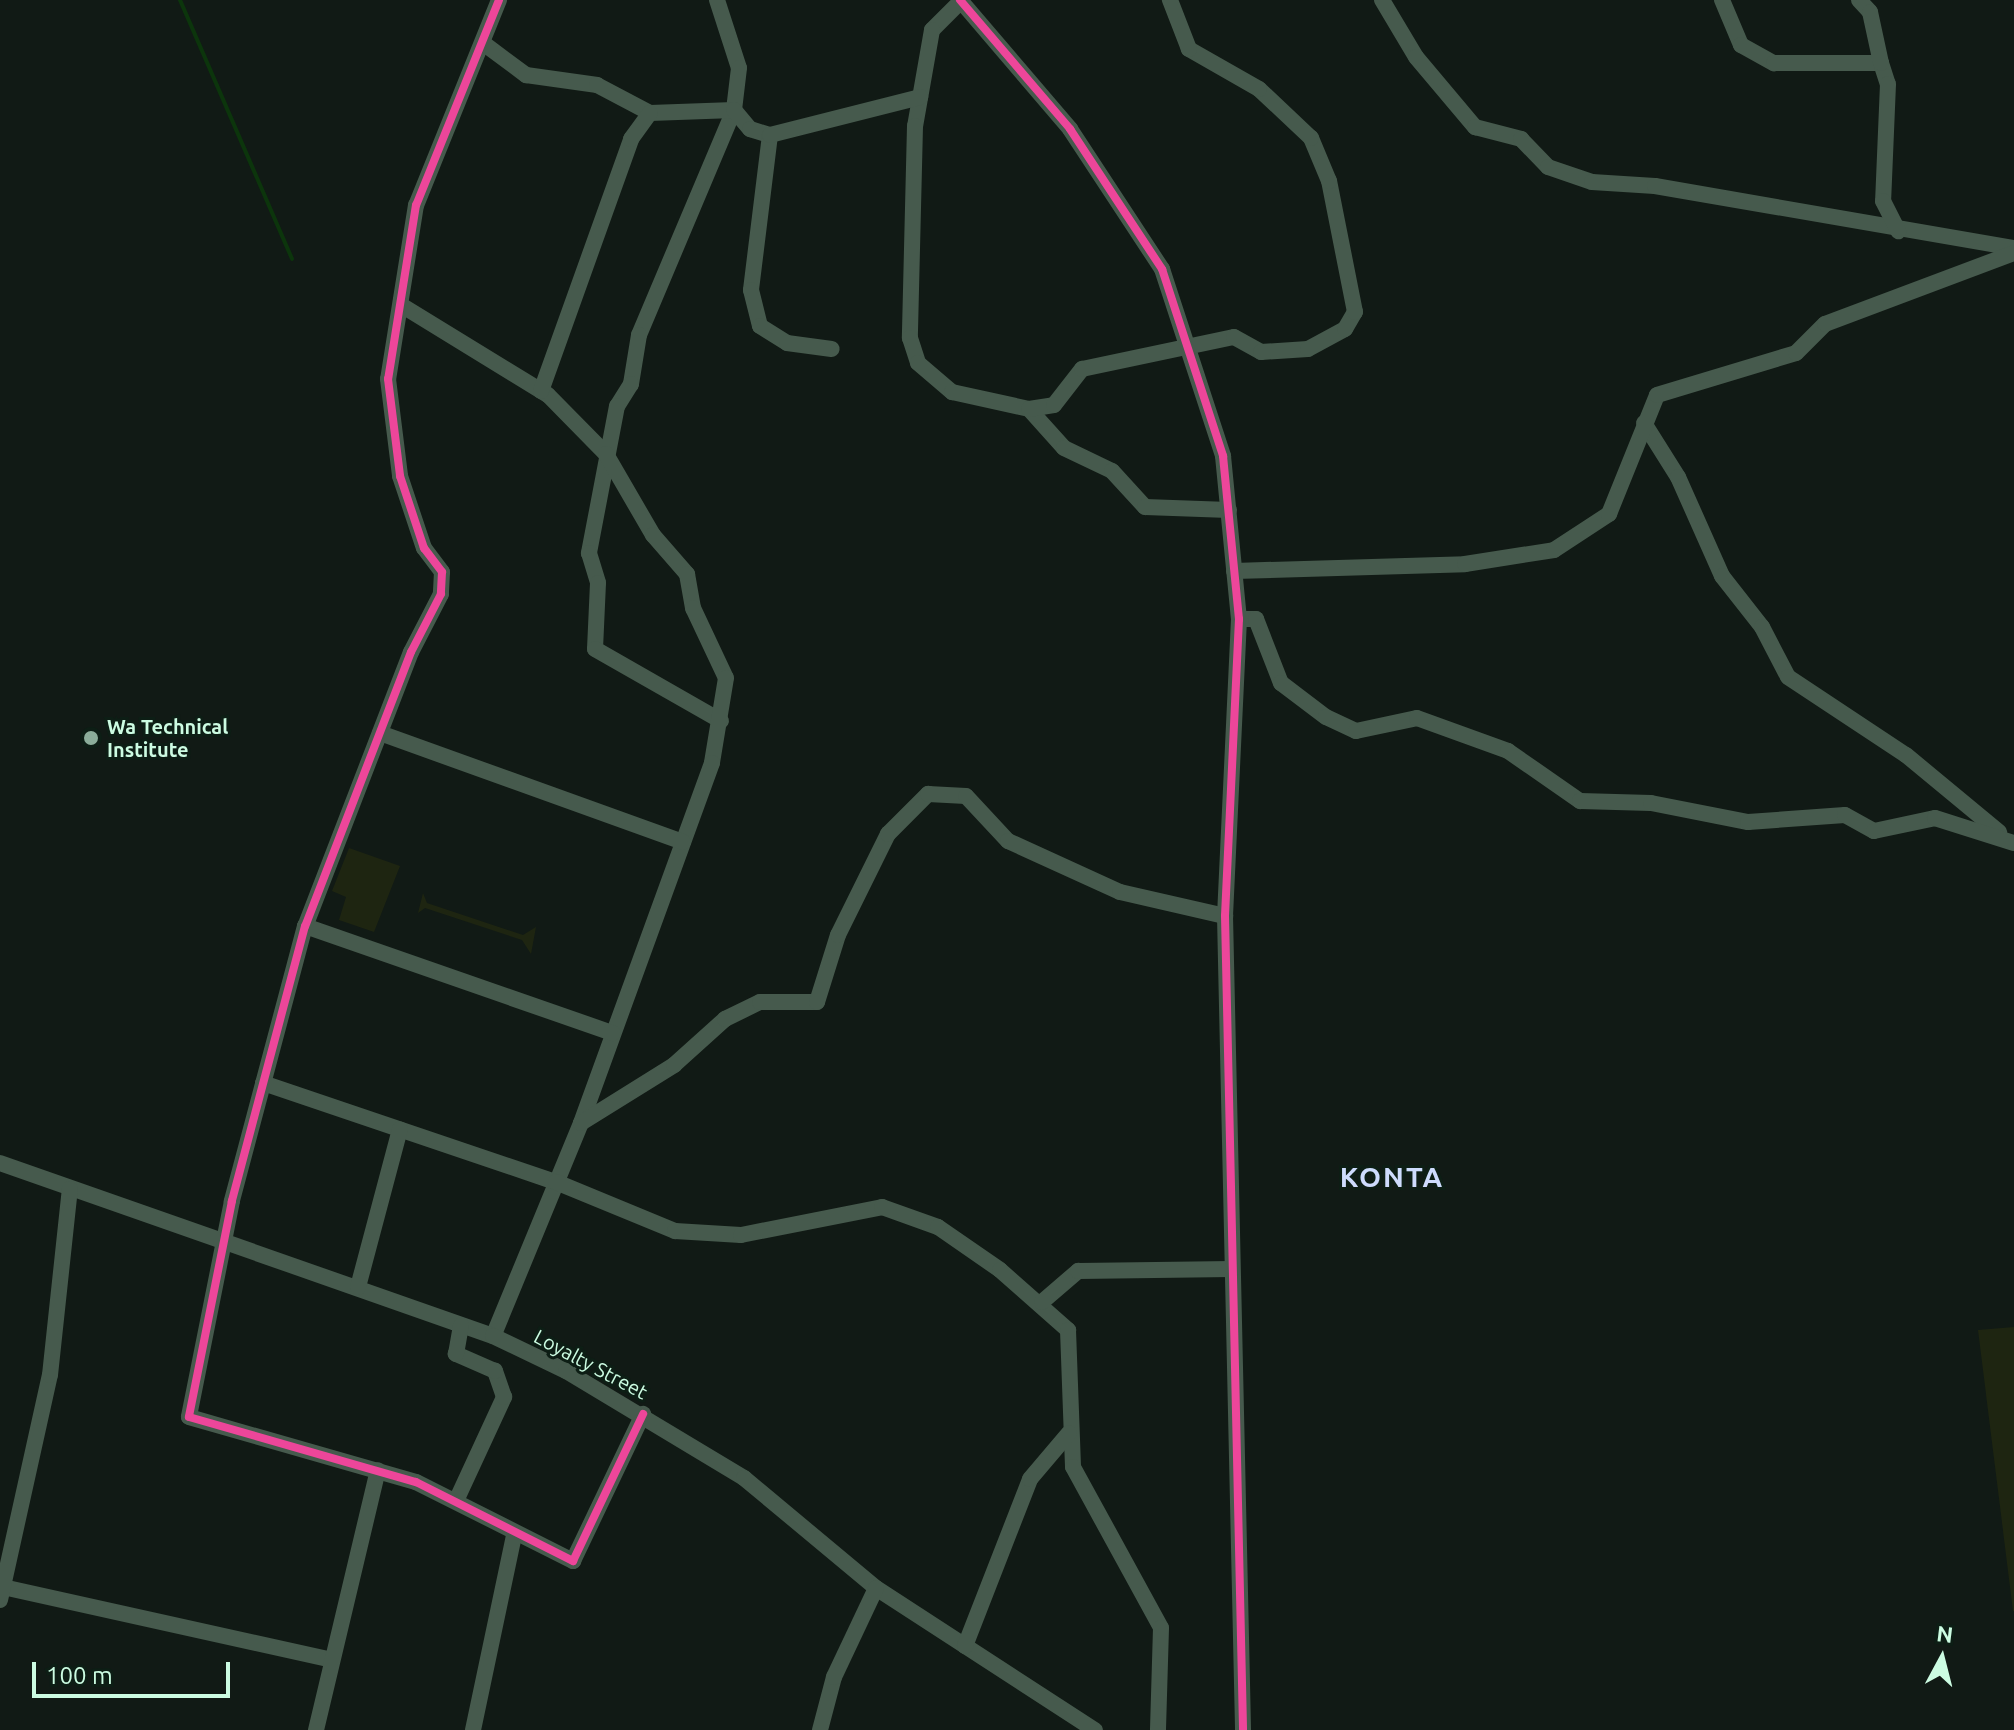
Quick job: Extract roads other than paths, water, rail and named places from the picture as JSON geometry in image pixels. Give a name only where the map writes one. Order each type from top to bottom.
[{"type":"street","points":[[499,0],[416,205],[388,406],[400,476],[424,548],[442,572],[441,594],[380,733],[305,926],[263,1083],[189,1417],[378,1470],[456,1501],[514,1535],[573,1561],[643,1414]]},
{"type":"street","points":[[717,0],[739,68],[734,110],[639,335],[606,454],[589,553],[598,583],[595,649],[721,721]]},
{"type":"street","points":[[1170,0],[1189,49],[1259,89],[1311,138],[1329,181],[1355,312],[1345,329],[1308,349],[1261,352],[1234,337],[1191,342],[1082,369],[1054,405],[1029,409],[952,392],[914,355],[920,97],[935,21],[960,0],[1070,129],[1162,269],[1191,342],[1223,456],[1239,619],[1239,691],[1225,916],[1243,1730]]},
{"type":"street","points":[[1382,0],[1416,57],[1475,127],[1521,139],[1548,167],[1592,182],[1655,186],[2014,250]]},
{"type":"street","points":[[1722,0],[1741,45],[1774,63],[1881,63]]},
{"type":"street","points":[[1859,0],[1870,12],[1888,84],[1883,201],[1898,231]]},
{"type":"street","points":[[483,43],[526,75],[597,85],[650,113],[734,110]]},
{"type":"street","points":[[734,110],[750,129],[770,135],[920,97]]},
{"type":"street","points":[[541,391],[631,139],[650,113]]},
{"type":"street","points":[[770,135],[751,290],[760,326],[787,343],[832,349]]},
{"type":"street","points":[[1234,571],[1465,564],[1554,550],[1609,514],[1657,395],[1796,353],[1825,324],[2014,250]]},
{"type":"street","points":[[401,305],[541,391],[606,454],[653,535],[687,574],[693,608],[724,668],[721,721],[683,842],[581,1123],[493,1336]]},
{"type":"street","points":[[1029,409],[1064,448],[1112,471],[1145,507],[1229,510]]},
{"type":"street","points":[[1644,423],[1678,477],[1722,576],[1762,627],[1788,677],[1906,755],[2010,840]]},
{"type":"street","points":[[1239,619],[1256,619],[1281,683],[1326,717],[1356,731],[1417,718],[1508,751],[1580,801],[1651,803],[1748,822],[1845,815],[1874,831],[1935,818],[2010,840]]},
{"type":"street","points":[[380,733],[683,842]]},
{"type":"street","points":[[581,1123],[674,1065],[725,1019],[760,1002],[817,1002],[838,935],[888,834],[928,794],[966,796],[1008,841],[1120,892],[1225,916]]},
{"type":"street","points":[[305,926],[613,1033]]},
{"type":"street","points":[[263,1083],[556,1182],[675,1231],[741,1235],[858,1208],[905,1211],[1042,1302],[1068,1330],[1072,1348],[1069,1433],[1092,1512],[1161,1628],[1158,1730]]},
{"type":"street","points":[[358,1287],[400,1129]]},
{"type":"street","name":"Loyalty Street","points":[[0,1163],[225,1248],[358,1287],[493,1336],[643,1414],[744,1478],[876,1588],[1095,1730]]},
{"type":"street","points":[[70,1189],[50,1375],[2,1593],[329,1659]]},
{"type":"street","points":[[1042,1302],[1078,1271],[1232,1269]]},
{"type":"street","points":[[456,1501],[504,1397],[495,1371],[456,1354],[461,1325]]},
{"type":"street","points":[[965,1646],[1030,1479],[1069,1433]]},
{"type":"street","points":[[316,1730],[329,1659],[378,1470]]},
{"type":"street","points":[[473,1730],[514,1535]]},
{"type":"street","points":[[820,1730],[834,1677],[876,1588]]},
{"type":"waterway","points":[[180,0],[292,259]]},
{"type":"place","name":"Wa Technical Institute","points":[[91,738]]},
{"type":"district","name":"KONTA","points":[[1392,1177]]}]
